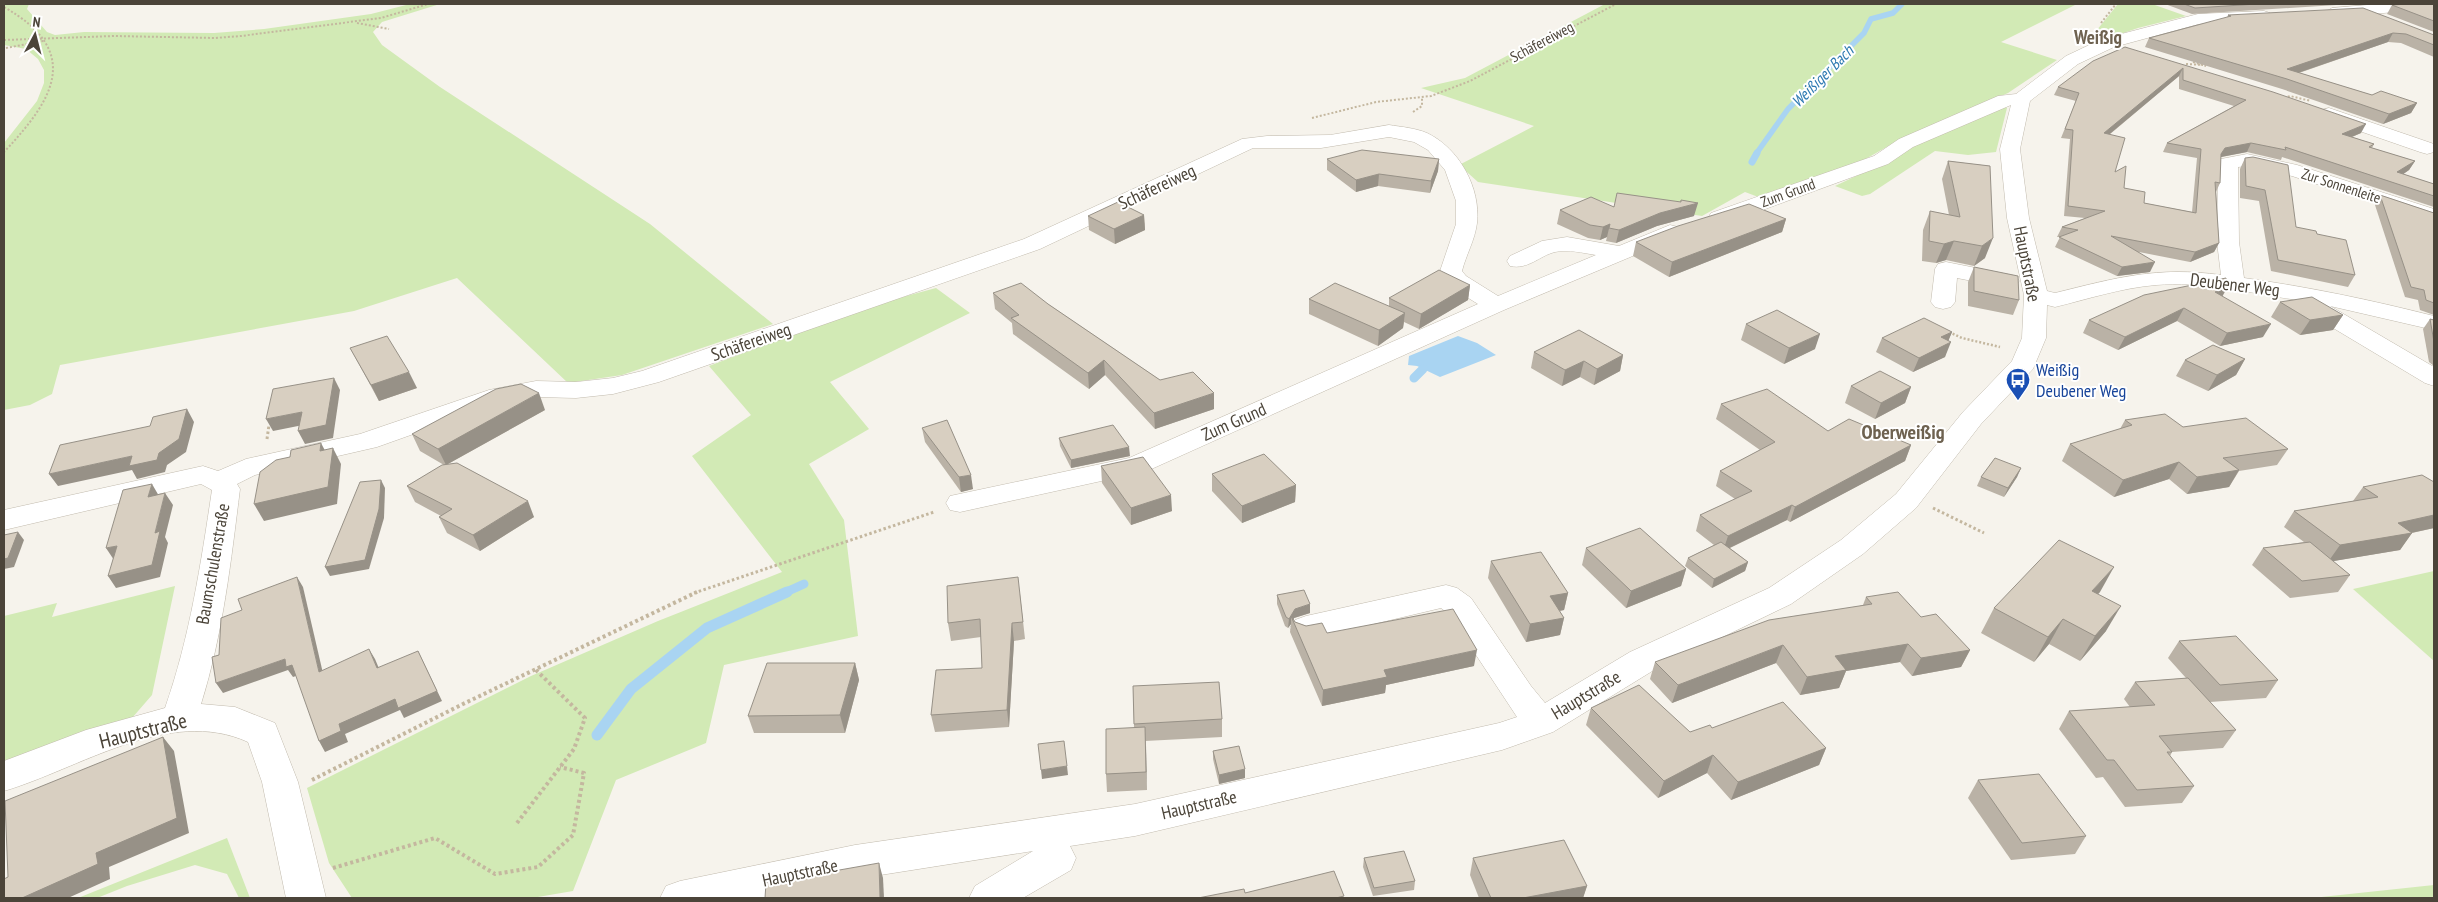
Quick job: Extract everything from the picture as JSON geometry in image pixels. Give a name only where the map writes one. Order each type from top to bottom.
[{"type":"street","points":[[2320,14],[2359,11],[2396,5],[2425,4]]},
{"type":"street","points":[[2359,11],[2392,24]]},
{"type":"street","points":[[2021,99],[2072,60],[2097,44],[2198,19],[2284,15]]},
{"type":"street","points":[[2097,44],[2137,52]]},
{"type":"street","points":[[2287,96],[2427,148]]},
{"type":"street","name":"Zum Grund","points":[[960,503],[1137,465],[1618,252],[1666,233],[1696,225],[1880,160],[1906,143],[2004,100],[2021,99]]},
{"type":"street","name":"Hauptstraße","points":[[680,898],[855,862],[1043,832],[1135,820],[1502,736],[1541,722],[1642,661],[1780,596],[1852,547],[1906,500],[1972,418],[2024,364],[2034,338],[2036,291],[2018,218],[2010,149],[2021,99]]},
{"type":"street","name":"Schäfereiweg","points":[[220,481],[246,468],[367,441],[489,398],[536,390],[576,390],[613,386],[650,377],[1032,244],[1249,143],[1266,140],[1322,142],[1391,130],[1418,137],[1444,152],[1453,164],[1466,197],[1468,218],[1461,244],[1454,256],[1451,271],[1457,281],[1496,305]]},
{"type":"street","name":"Zur Sonnenleite","points":[[2234,283],[2231,276],[2228,163],[2247,160],[2297,171],[2434,216]]},
{"type":"street","points":[[1518,262],[1550,246],[1566,244],[1618,252]]},
{"type":"street","name":"Deubener Weg","points":[[1943,302],[1946,269],[2036,291],[2055,300],[2113,285],[2157,278],[2234,283],[2380,309],[2434,323]]},
{"type":"street","points":[[2299,294],[2303,301],[2434,378]]},
{"type":"street","name":"Baumschulenstraße","points":[[4,520],[202,476],[220,481],[226,489],[218,551],[191,682],[179,718]]},
{"type":"street","points":[[1306,628],[1446,596],[1460,606],[1519,695],[1541,722]]},
{"type":"street","name":"Hauptstraße","points":[[4,776],[126,731],[179,718],[220,717],[241,721],[263,733],[282,795],[316,884]]},
{"type":"street","points":[[989,898],[1057,858],[1043,832]]},
{"type":"path","points":[[4,40],[114,36],[215,38],[381,18],[428,4]]},
{"type":"path","name":"Schäfereiweg","points":[[1304,120],[1376,102],[1431,96],[1470,81],[1616,4]]},
{"type":"path","points":[[4,7],[19,15],[42,40],[54,61],[54,78],[38,110],[4,152]]},
{"type":"path","points":[[354,22],[389,29]]},
{"type":"path","points":[[6,48],[42,40]]},
{"type":"path","points":[[2186,64],[2204,66],[2193,62]]},
{"type":"path","points":[[2287,96],[2306,100]]},
{"type":"path","points":[[1943,329],[1962,338],[2000,348]]},
{"type":"path","points":[[282,795],[535,669],[703,589],[960,503]]},
{"type":"path","points":[[1932,508],[1984,533]]},
{"type":"path","points":[[517,822],[574,749],[585,718],[535,669]]},
{"type":"path","points":[[316,884],[436,838],[495,874],[538,868],[573,835],[584,773],[560,767]]},
{"type":"green space","points":[[4,4],[29,4],[27,9],[47,32],[55,35],[84,32],[214,33],[264,29],[371,14],[410,4],[440,4],[382,22],[373,32],[382,45],[440,87],[650,224],[773,324],[622,375],[568,383],[457,278],[354,311],[60,365],[52,394],[30,405],[4,410],[4,143],[37,101],[44,83],[44,70],[38,59],[26,49],[4,45]]},
{"type":"green space","points":[[1605,4],[2077,4],[2001,42],[2057,60],[2008,93],[1899,140],[1862,161],[1761,198],[1745,192],[1702,216],[1478,182],[1459,165],[1534,126],[1421,88],[1465,78]]},
{"type":"green space","points":[[2118,4],[2152,4],[2186,16],[2138,28],[2094,43],[2088,41]]},
{"type":"green space","points":[[2004,106],[2007,108],[1996,152],[1968,155],[1935,151],[1870,194],[1862,196],[1835,186],[1894,158],[1914,144]]},
{"type":"green space","points":[[936,288],[970,313],[830,382],[869,429],[809,464],[844,520],[858,636],[724,665],[706,743],[616,780],[573,891],[532,898],[352,898],[329,863],[307,788],[531,676],[658,621],[782,572],[692,456],[751,415],[709,366],[858,309]]},
{"type":"green space","points":[[2434,571],[2434,661],[2353,589]]},
{"type":"green space","points":[[175,586],[152,695],[132,718],[4,762],[4,616],[57,603],[52,617]]},
{"type":"green space","points":[[227,838],[250,898],[239,898],[227,874],[195,865],[127,886],[97,898],[78,898]]},
{"type":"green space","points":[[2434,885],[2434,898],[2312,898]]},
{"type":"water","points":[[1458,336],[1477,343],[1496,355],[1440,377],[1417,366],[1408,365],[1409,356]]},
{"type":"building","points":[[2184,4],[2257,4],[2195,8]]},
{"type":"building","points":[[2434,4],[2434,21],[2392,5]]},
{"type":"building","points":[[2363,8],[2434,35],[2434,45],[2406,34],[2393,33],[2287,69],[2372,95],[2381,91],[2417,103],[2389,114],[2287,79],[2149,38],[2231,16],[2228,15]]},
{"type":"building","points":[[2125,47],[2273,92],[2366,124],[2342,134],[2374,144],[2369,147],[2415,161],[2397,172],[2434,184],[2434,196],[2285,147],[2286,150],[2251,143],[2225,148],[2221,154],[2220,183],[2215,182],[2219,243],[2195,252],[2111,236],[2155,262],[2122,267],[2059,237],[2078,230],[2062,227],[2105,211],[2068,206],[2073,130],[2065,129],[2079,93],[2058,87],[2093,61]],"holes":[[[2183,68],[2183,80],[2246,100],[2167,143],[2201,149],[2196,213],[2144,203],[2145,192],[2124,188],[2126,166],[2115,172],[2125,138],[2104,133]]]},
{"type":"building","points":[[1362,150],[1439,159],[1431,181],[1379,174],[1356,180],[1327,159]]},
{"type":"building","points":[[2253,157],[2288,165],[2296,227],[2346,240],[2355,275],[2278,260],[2265,190],[2246,186],[2245,158]]},
{"type":"building","points":[[1948,161],[1990,166],[1993,238],[1982,246],[1954,241],[1944,244],[1929,241],[1930,211],[1960,217]]},
{"type":"building","points":[[1617,193],[1698,203],[1660,213],[1619,230],[1609,228],[1610,224],[1603,227],[1590,225],[1560,210],[1591,197],[1614,207]]},
{"type":"building","points":[[2380,195],[2434,213],[2434,303],[2426,300],[2424,290],[2411,287]]},
{"type":"building","points":[[1118,202],[1144,215],[1114,229],[1088,216]]},
{"type":"building","points":[[1749,204],[1786,219],[1672,262],[1636,242],[1678,226]]},
{"type":"building","points":[[1974,267],[2018,276],[2019,300],[1974,291]]},
{"type":"building","points":[[1439,270],[1470,285],[1421,314],[1389,298]]},
{"type":"building","points":[[2226,278],[2228,286],[2215,292],[2271,324],[2227,333],[2184,308],[2125,337],[2089,320],[2144,295]]},
{"type":"building","points":[[1021,283],[1048,304],[1160,380],[1193,372],[1214,393],[1154,413],[1104,360],[1088,373],[1011,318],[1019,315],[993,293]]},
{"type":"building","points":[[1335,283],[1405,313],[1379,330],[1309,299]]},
{"type":"building","points":[[2312,297],[2343,315],[2310,320],[2280,302]]},
{"type":"building","points":[[1777,310],[1820,334],[1789,348],[1746,324]]},
{"type":"building","points":[[1924,318],[1952,332],[1941,337],[1951,342],[1919,358],[1882,338]]},
{"type":"building","points":[[2430,319],[2434,320],[2434,342]]},
{"type":"building","points":[[1579,330],[1623,355],[1597,369],[1584,361],[1565,370],[1534,352]]},
{"type":"building","points":[[387,336],[409,372],[371,385],[350,348]]},
{"type":"building","points":[[2213,345],[2245,359],[2217,375],[2185,360]]},
{"type":"building","points":[[1880,371],[1911,387],[1881,403],[1851,386]]},
{"type":"building","points":[[334,378],[326,425],[298,431],[302,412],[266,419],[273,389]]},
{"type":"building","points":[[521,384],[539,393],[438,449],[412,434],[496,389]]},
{"type":"building","points":[[1767,389],[1828,431],[1849,419],[1911,445],[1795,507],[1792,505],[1728,536],[1700,515],[1752,491],[1720,471],[1775,442],[1721,404]]},
{"type":"building","points":[[187,409],[179,439],[159,453],[157,460],[129,466],[132,456],[49,474],[60,445],[150,426],[153,417]]},
{"type":"building","points":[[2165,414],[2183,427],[2246,418],[2288,449],[2223,458],[2239,470],[2197,477],[2179,462],[2123,480],[2070,444],[2132,425],[2125,420]]},
{"type":"building","points":[[947,420],[971,475],[959,477],[922,428]]},
{"type":"building","points":[[1113,425],[1129,447],[1071,460],[1059,438]]},
{"type":"building","points":[[321,443],[320,451],[333,448],[328,487],[254,504],[260,472],[276,460],[290,457],[291,450]]},
{"type":"building","points":[[1264,454],[1296,485],[1242,506],[1212,474]]},
{"type":"building","points":[[1143,457],[1171,495],[1131,508],[1101,466]]},
{"type":"building","points":[[1995,458],[2021,468],[2008,488],[1981,477]]},
{"type":"building","points":[[457,463],[528,501],[473,535],[439,517],[452,509],[407,486],[442,465]]},
{"type":"building","points":[[2422,475],[2434,482],[2434,515],[2398,523],[2412,533],[2340,545],[2294,511],[2378,497],[2363,487]]},
{"type":"building","points":[[381,480],[379,509],[365,560],[325,567],[360,482]]},
{"type":"building","points":[[152,484],[148,497],[165,493],[155,533],[160,531],[152,565],[108,576],[117,546],[106,548],[123,490]]},
{"type":"building","points":[[1640,528],[1686,569],[1631,591],[1586,548]]},
{"type":"building","points":[[18,532],[8,558],[4,559],[4,535]]},
{"type":"building","points":[[2059,540],[2114,567],[2092,591],[2121,606],[2095,636],[2063,619],[2048,637],[1994,608]]},
{"type":"building","points":[[1721,542],[1748,562],[1714,579],[1688,558]]},
{"type":"building","points":[[2310,542],[2350,575],[2302,581],[2263,548]]},
{"type":"building","points":[[1541,552],[1568,593],[1550,596],[1564,618],[1530,624],[1491,561]]},
{"type":"building","points":[[297,577],[319,672],[369,649],[377,668],[418,651],[437,691],[398,708],[395,699],[339,724],[341,731],[319,741],[292,665],[286,667],[285,659],[216,683],[212,657],[219,655],[221,618],[242,610],[238,599]]},
{"type":"building","points":[[1018,577],[1023,622],[1012,623],[1007,710],[931,715],[936,670],[982,668],[980,619],[948,623],[947,586]]},
{"type":"building","points":[[1304,590],[1310,604],[1295,609],[1289,619],[1286,617],[1277,595]]},
{"type":"building","points":[[1898,592],[1921,617],[1936,614],[1970,650],[1921,658],[1908,644],[1835,656],[1846,670],[1807,677],[1783,645],[1678,685],[1655,662],[1769,620],[1872,604],[1866,597]]},
{"type":"building","points":[[1453,609],[1477,650],[1384,670],[1387,677],[1323,690],[1291,616],[1295,622],[1306,626],[1322,623],[1327,633]]},
{"type":"building","points":[[2236,636],[2278,680],[2220,685],[2179,641]]},
{"type":"building","points":[[767,663],[855,663],[840,715],[748,716]]},
{"type":"building","points":[[2188,678],[2236,730],[2159,736],[2172,752],[2167,752],[2194,786],[2137,790],[2114,760],[2107,760],[2069,711],[2155,705],[2135,682]]},
{"type":"building","points":[[1219,682],[1222,719],[1134,724],[1133,686]]},
{"type":"building","points":[[1639,685],[1690,732],[1710,725],[1712,728],[1783,702],[1826,748],[1738,782],[1713,755],[1664,781],[1591,708]]},
{"type":"building","points":[[1145,727],[1146,772],[1106,774],[1106,729]]},
{"type":"building","points":[[163,737],[177,818],[96,853],[98,864],[22,898],[4,898],[4,879],[8,877],[5,801]]},
{"type":"building","points":[[1064,741],[1067,766],[1041,770],[1038,744]]},
{"type":"building","points":[[1239,746],[1245,769],[1219,775],[1213,751]]},
{"type":"building","points":[[2039,774],[2086,836],[2022,843],[1978,780]]},
{"type":"building","points":[[1564,840],[1587,886],[1523,898],[1491,898],[1473,858]]},
{"type":"building","points":[[1404,851],[1415,881],[1374,888],[1364,858]]},
{"type":"building","points":[[879,863],[880,898],[765,898],[766,883]]},
{"type":"building","points":[[1334,871],[1344,896],[1336,898],[1198,898],[1244,889],[1245,893]]},
{"type":"waterway","name":"Weißiger Bach","points":[[1756,154],[1788,109],[1864,33],[1871,19],[1893,13],[1902,4]]},
{"type":"waterway","name":"Weißiger Bach","points":[[1752,162],[1757,153]]},
{"type":"waterway","points":[[1414,378],[1423,369]]},
{"type":"waterway","points":[[784,593],[804,584]]},
{"type":"waterway","points":[[597,735],[631,689],[707,628],[787,592]]},
{"type":"place","name":"Weißig Deubener Weg","points":[[2018,401]]},
{"type":"district","name":"Weißig","points":[[2098,37]]},
{"type":"district","name":"Oberweißig","points":[[1903,432]]}]
